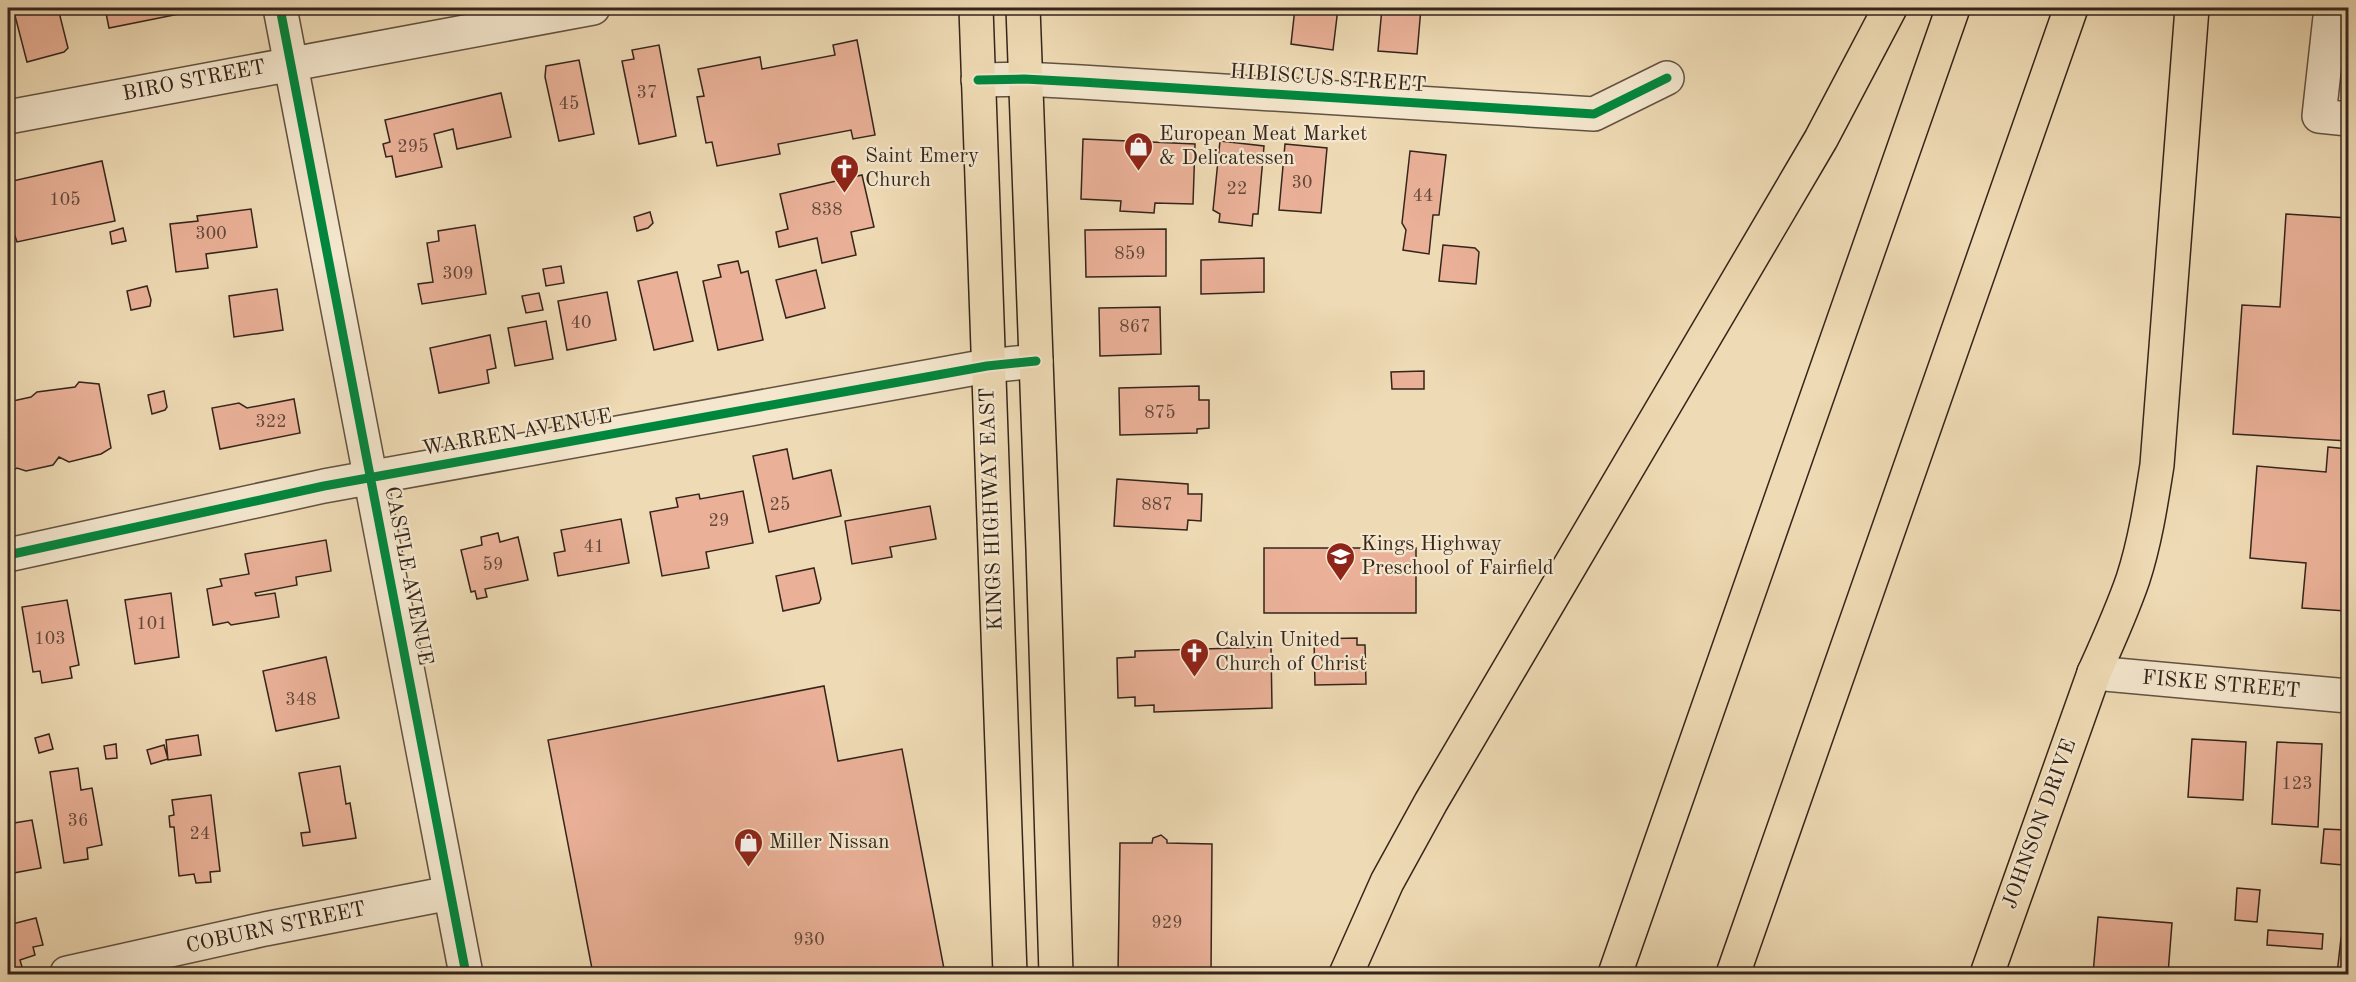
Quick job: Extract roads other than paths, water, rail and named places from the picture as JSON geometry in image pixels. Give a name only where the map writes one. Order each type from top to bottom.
[{"type":"main road","name":"KINGS HIGHWAY EAST","points":[[976,8],[1010,975]]},
{"type":"main road","points":[[1023,8],[1056,975]]},
{"type":"main road","points":[[1346,975],[1387,882],[1431,802],[1821,139],[1890,8]]},
{"type":"main road","points":[[1616,975],[1953,8]]},
{"type":"main road","points":[[1733,975],[2071,8]]},
{"type":"main road","name":"JOHNSON DRIVE","points":[[1987,975],[2094,673],[2115,628],[2133,578],[2147,524],[2157,465],[2192,8]]},
{"type":"main road","points":[[1002,791],[1050,786]]},
{"type":"street","name":"CASTLE AVENUE","points":[[280,8],[466,975]]},
{"type":"street","name":"BIRO STREET","points":[[8,117],[290,62],[592,8]]},
{"type":"street","points":[[2331,8],[2319,116],[2349,119]]},
{"type":"street","name":"HIBISCUS STREET","points":[[978,80],[1024,79],[1594,114],[1667,78]]},
{"type":"street","name":"WARREN AVENUE","points":[[8,555],[324,486],[987,366],[1036,361]]},
{"type":"street","name":"FISKE STREET","points":[[2094,673],[2349,696]]},
{"type":"street","name":"COBURN STREET","points":[[67,973],[265,929],[450,892]]},
{"type":"place","name":"European Meat Market & Delicatessen","points":[[1138,172]]},
{"type":"place","name":"Saint Emery Church","points":[[844,194]]},
{"type":"place","name":"Kings Highway Preschool of Fairfield","points":[[1340,582]]},
{"type":"place","name":"Calvin United Church of Christ","points":[[1194,678]]},
{"type":"place","name":"Miller Nissan","points":[[748,868]]}]
